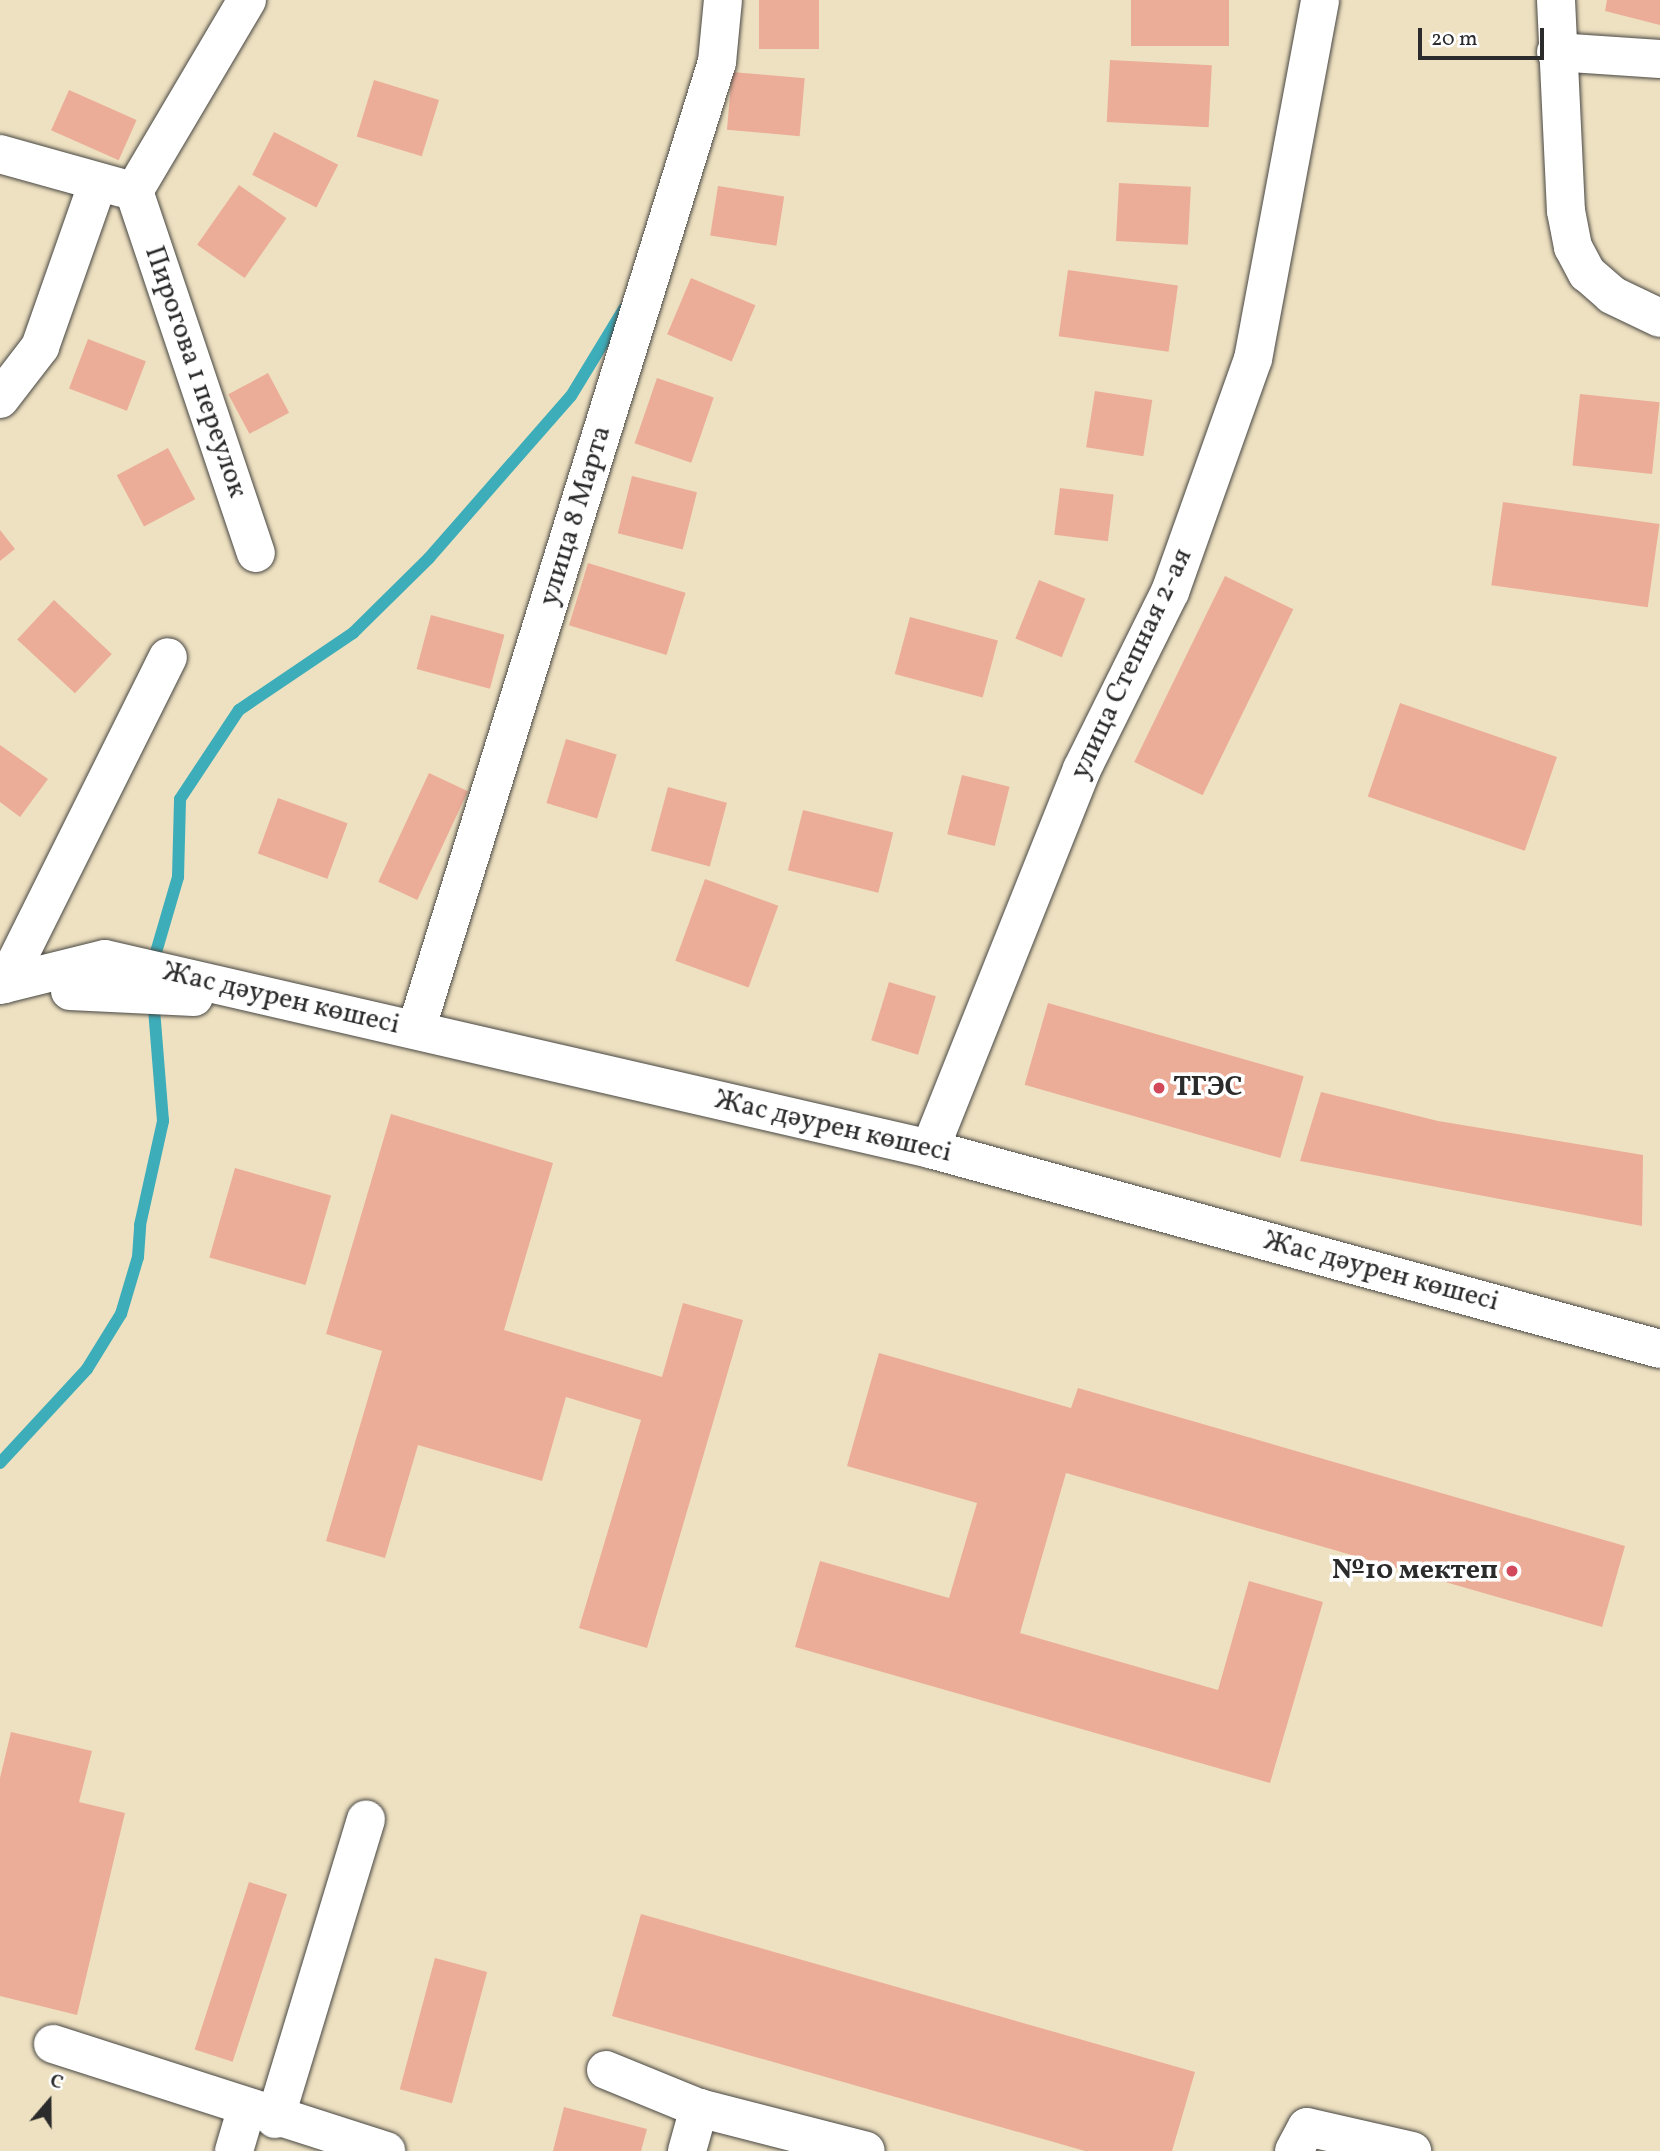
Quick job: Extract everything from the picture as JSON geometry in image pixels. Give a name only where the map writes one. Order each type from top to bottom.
[{"type":"street","points":[[0,399],[40,347],[116,186],[247,0]]},
{"type":"street","name":"улица 8 Марта","points":[[416,1030],[717,62],[723,0]]},
{"type":"street","name":"улица Степная 2-ая","points":[[930,1149],[1082,768],[1170,592],[1253,359],[1320,0]]},
{"type":"street","points":[[1556,0],[1556,52],[1566,211],[1573,247],[1587,273],[1612,295],[1660,318]]},
{"type":"street","points":[[1556,52],[1660,59]]},
{"type":"street","points":[[0,153],[116,186]]},
{"type":"street","name":"Пирогова 1 переулок","points":[[116,186],[256,553]]},
{"type":"street","points":[[2,984],[168,657]]},
{"type":"street","name":"Жас дәурен көшесі","points":[[2,984],[105,959],[930,1149],[1660,1349]]},
{"type":"street","points":[[70,991],[227,998]]},
{"type":"street","points":[[234,2151],[261,2113],[366,1819]]},
{"type":"street","points":[[53,2044],[386,2151]]},
{"type":"street","points":[[606,2070],[699,2108],[866,2151]]},
{"type":"street","points":[[687,2151],[699,2108]]},
{"type":"street","points":[[1294,2151],[1307,2127],[1412,2151]]},
{"type":"building","points":[[759,0],[819,0],[819,49],[759,49]]},
{"type":"building","points":[[1131,0],[1229,0],[1229,46],[1131,46]]},
{"type":"building","points":[[1607,0],[1660,0],[1660,25],[1605,11]]},
{"type":"building","points":[[1110,60],[1212,65],[1209,127],[1107,122]]},
{"type":"building","points":[[732,72],[805,78],[800,136],[727,130]]},
{"type":"building","points":[[374,80],[439,100],[422,156],[357,136]]},
{"type":"building","points":[[69,90],[137,120],[119,160],[51,130]]},
{"type":"building","points":[[274,132],[338,165],[316,207],[252,175]]},
{"type":"building","points":[[1119,183],[1191,187],[1188,245],[1116,241]]},
{"type":"building","points":[[239,185],[287,218],[245,278],[197,245]]},
{"type":"building","points":[[718,186],[784,196],[776,246],[710,235]]},
{"type":"building","points":[[1068,270],[1178,285],[1169,352],[1059,336]]},
{"type":"building","points":[[691,278],[755,305],[732,362],[667,334]]},
{"type":"building","points":[[88,339],[146,361],[127,411],[69,388]]},
{"type":"building","points":[[268,373],[289,413],[249,434],[228,394]]},
{"type":"building","points":[[657,378],[714,398],[691,463],[635,443]]},
{"type":"building","points":[[1095,391],[1152,400],[1143,456],[1086,447]]},
{"type":"building","points":[[1580,394],[1660,402],[1652,474],[1572,466]]},
{"type":"building","points":[[168,448],[195,499],[144,526],[117,475]]},
{"type":"building","points":[[632,476],[697,492],[683,549],[618,533]]},
{"type":"building","points":[[1060,488],[1114,495],[1108,541],[1054,535]]},
{"type":"building","points":[[1503,502],[1659,524],[1648,607],[1491,585]]},
{"type":"building","points":[[0,530],[15,549],[0,561]]},
{"type":"building","points":[[588,563],[686,593],[667,655],[569,625]]},
{"type":"building","points":[[1225,576],[1293,609],[1203,795],[1134,762]]},
{"type":"building","points":[[1039,580],[1085,599],[1062,657],[1015,638]]},
{"type":"building","points":[[54,600],[112,654],[75,693],[17,639]]},
{"type":"building","points":[[431,615],[504,635],[490,689],[417,669]]},
{"type":"building","points":[[910,617],[998,641],[983,698],[895,674]]},
{"type":"building","points":[[1400,703],[1557,757],[1525,851],[1368,797]]},
{"type":"building","points":[[566,739],[617,754],[597,819],[546,803]]},
{"type":"building","points":[[0,745],[48,779],[20,817],[0,802]]},
{"type":"building","points":[[429,773],[468,791],[417,900],[378,882]]},
{"type":"building","points":[[962,775],[1010,787],[995,846],[947,834]]},
{"type":"building","points":[[668,787],[727,803],[710,867],[651,851]]},
{"type":"building","points":[[278,798],[348,823],[327,879],[258,853]]},
{"type":"building","points":[[803,810],[893,832],[878,893],[788,870]]},
{"type":"building","points":[[705,879],[778,906],[749,987],[675,961]]},
{"type":"building","points":[[889,982],[936,996],[918,1055],[871,1040]]},
{"type":"building","points":[[1048,1003],[1304,1076],[1280,1158],[1025,1085]]},
{"type":"building","points":[[1321,1092],[1438,1121],[1643,1155],[1642,1226],[1300,1161]]},
{"type":"building","points":[[391,1114],[553,1163],[504,1330],[662,1377],[683,1303],[743,1320],[647,1648],[579,1628],[641,1420],[566,1397],[542,1481],[418,1445],[385,1558],[326,1541],[382,1351],[326,1334]]},
{"type":"building","points":[[235,1168],[331,1196],[305,1285],[209,1257]]},
{"type":"building","name":"№10 мектеп","points":[[879,1353],[1071,1408],[1078,1388],[1625,1546],[1602,1627],[1066,1473],[1020,1633],[1218,1690],[1249,1581],[1323,1602],[1270,1783],[795,1647],[820,1561],[949,1598],[977,1503],[847,1466]]},
{"type":"building","points":[[11,1732],[92,1751],[79,1802],[125,1813],[77,2015],[0,1996],[0,1778]]},
{"type":"building","points":[[249,1882],[287,1894],[233,2062],[195,2049]]},
{"type":"building","points":[[641,1914],[1195,2072],[1172,2151],[1085,2151],[612,2016]]},
{"type":"building","points":[[435,1958],[487,1972],[452,2103],[400,2089]]},
{"type":"building","points":[[564,2107],[647,2129],[641,2151],[553,2151]]},
{"type":"waterway","points":[[152,966],[178,877],[180,799],[239,710],[353,633],[429,558],[571,396],[624,309]]},
{"type":"waterway","points":[[0,1463],[87,1369],[121,1314],[138,1257],[140,1225],[163,1121],[153,998]]},
{"type":"place","name":"ТГЭС","points":[[1159,1088]]},
{"type":"place","name":"№10 мектеп","points":[[1512,1571]]}]
